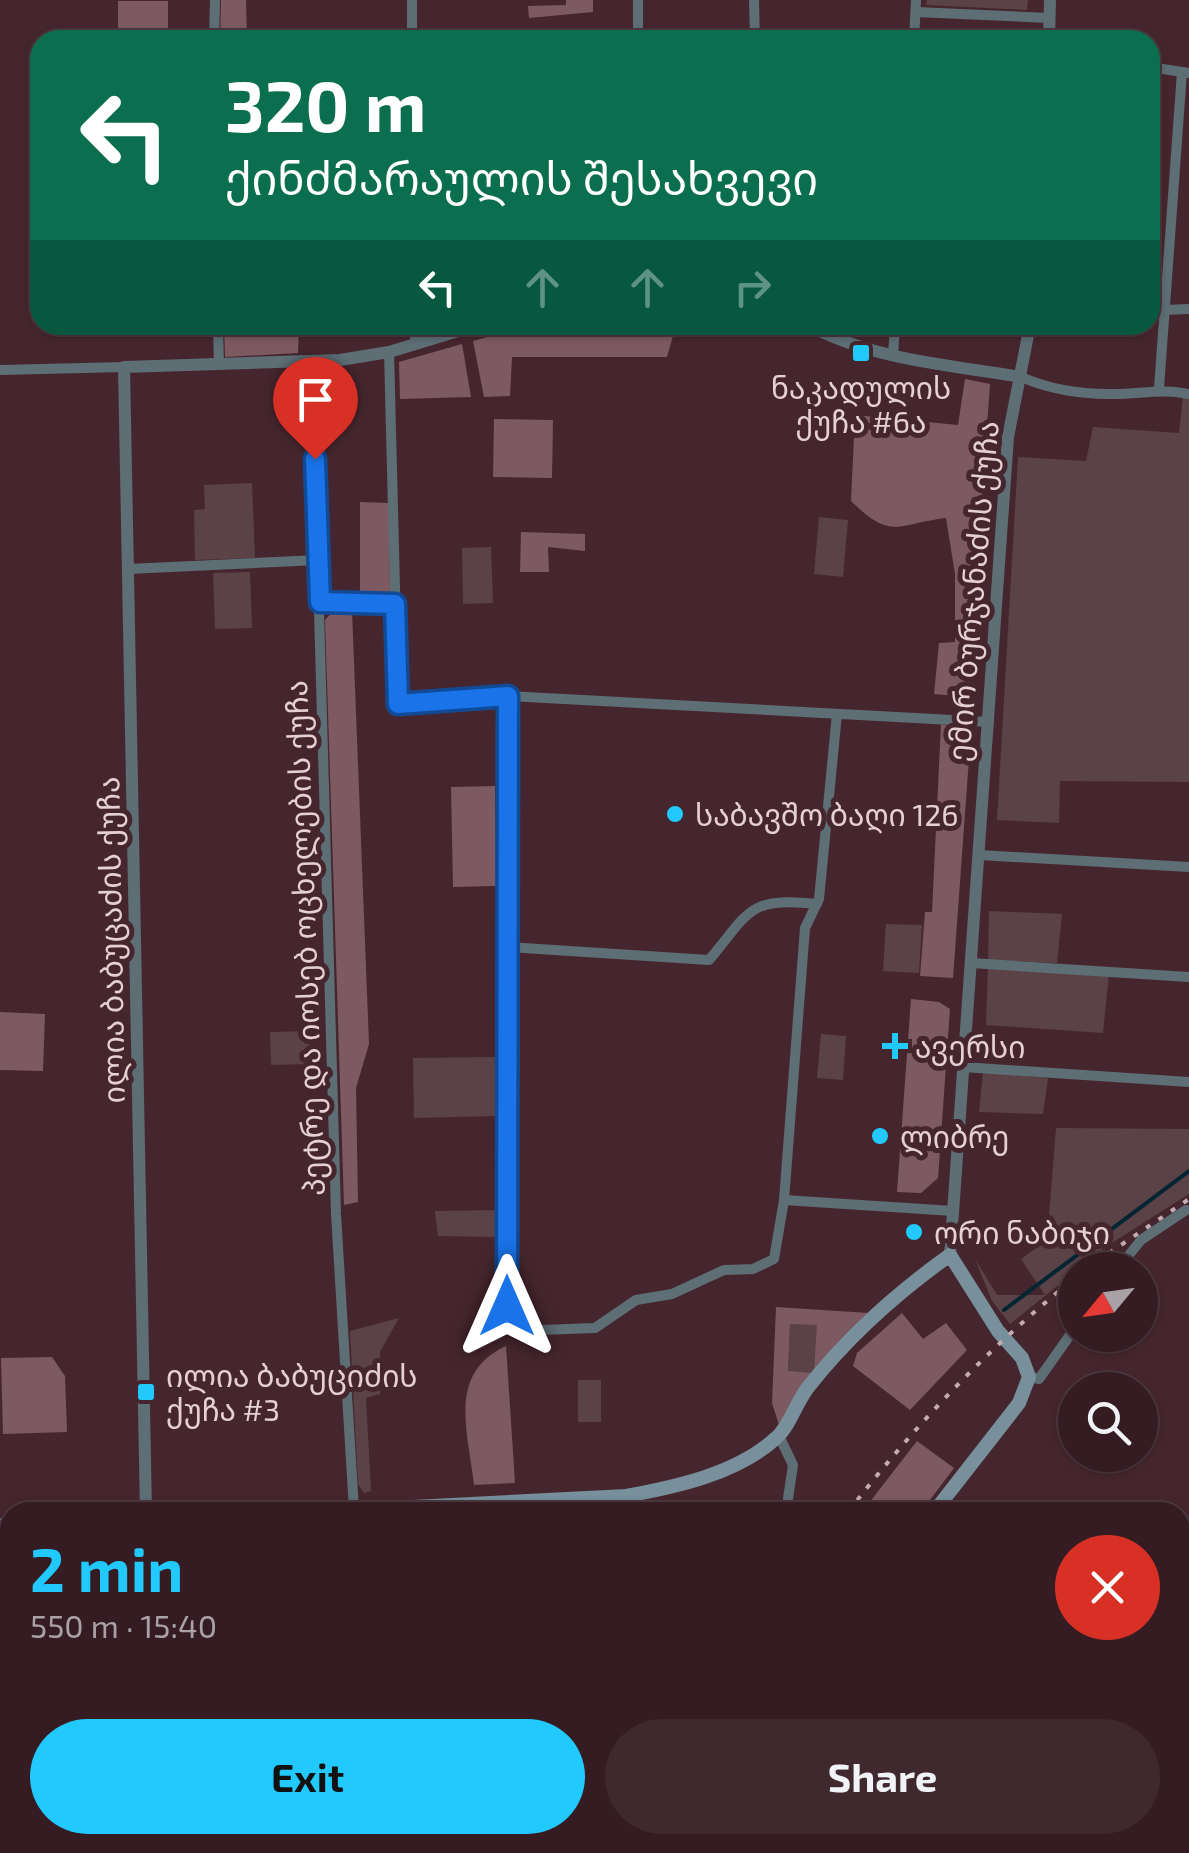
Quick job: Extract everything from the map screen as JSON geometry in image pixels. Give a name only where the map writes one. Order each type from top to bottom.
[{"type":"main road","points":[[509,1502],[626,1496],[672,1488],[727,1467],[779,1436],[806,1390],[834,1357],[950,1255],[998,1330],[1022,1358],[1030,1376],[1019,1403],[942,1502]]},
{"type":"street","points":[[214,30],[215,0]]},
{"type":"street","points":[[412,0],[412,30]]},
{"type":"street","points":[[638,0],[638,30]]},
{"type":"street","points":[[754,0],[754,30]]},
{"type":"street","points":[[1049,30],[1050,0]]},
{"type":"street","points":[[916,6],[1049,18]]},
{"type":"street","points":[[1159,388],[1186,72],[1160,68]]},
{"type":"street","points":[[1163,310],[1189,309]]},
{"type":"street","points":[[218,335],[219,365]]},
{"type":"street","points":[[415,335],[415,344]]},
{"type":"street","points":[[0,370],[312,363],[389,352],[445,335]]},
{"type":"street","points":[[827,335],[894,356],[1021,377],[1048,388],[1112,395],[1159,388],[1189,394]]},
{"type":"street","points":[[894,356],[895,335]]},
{"type":"street","name":"ემირ ბურჯანაძის ქუჩა","points":[[950,1255],[1008,436],[1028,335]]},
{"type":"street","points":[[389,352],[398,704],[508,696],[989,722]]},
{"type":"street","name":"პეტრე და იოსებ ოცხელების ქუჩა","points":[[312,363],[336,1214],[354,1502]]},
{"type":"street","name":"ილია ბაბუცაძის ქუჩა","points":[[124,368],[146,1502]]},
{"type":"street","points":[[128,569],[318,560]]},
{"type":"street","points":[[320,602],[395,604]]},
{"type":"street","points":[[508,696],[507,1306],[512,1331],[595,1328],[636,1300],[672,1294],[724,1270],[770,1264],[784,1200],[806,928],[817,904],[838,714]]},
{"type":"street","points":[[979,855],[1189,867]]},
{"type":"street","points":[[507,947],[709,960],[748,913],[773,899],[817,904]]},
{"type":"street","points":[[971,963],[1189,977]]},
{"type":"street","points":[[964,1067],[1189,1082]]},
{"type":"street","points":[[784,1200],[953,1210]]},
{"type":"street","points":[[1131,1252],[1140,1240],[1186,1210]]},
{"type":"street","points":[[1030,1376],[1039,1379],[1058,1352]]},
{"type":"street","points":[[779,1436],[793,1464],[787,1502]]},
{"type":"street","points":[[0,1517],[0,1526]]},
{"type":"shaded area","points":[[221,0],[246,0],[247,30],[220,30]]},
{"type":"shaded area","points":[[566,0],[593,0],[593,12],[529,18],[528,6],[566,5]]},
{"type":"shaded area","points":[[927,0],[1028,0],[1027,10],[926,5]]},
{"type":"shaded area","points":[[118,1],[168,1],[168,30],[118,30]]},
{"type":"shaded area","points":[[224,335],[299,335],[298,353],[225,357]]},
{"type":"shaded area","points":[[495,335],[673,335],[667,357],[512,357],[510,396],[484,397],[473,341]]},
{"type":"shaded area","points":[[462,344],[471,397],[400,399],[399,362]]},
{"type":"shaded area","points":[[965,379],[990,384],[968,697],[934,694],[939,643],[955,642],[955,574],[946,518],[886,526],[851,501],[855,415],[958,425]]},
{"type":"shaded area","points":[[1183,395],[1189,397],[1189,782],[1060,781],[1059,823],[997,820],[1018,457],[1086,461],[1093,427],[1179,433]]},
{"type":"shaded area","points":[[494,419],[553,420],[552,478],[493,477]]},
{"type":"shaded area","points":[[252,483],[255,558],[195,560],[194,510],[205,509],[204,485]]},
{"type":"shaded area","points":[[360,502],[389,503],[390,599],[360,600]]},
{"type":"shaded area","points":[[819,517],[848,520],[843,577],[814,574]]},
{"type":"shaded area","points":[[521,532],[585,534],[585,551],[548,547],[549,572],[520,572]]},
{"type":"shaded area","points":[[491,547],[493,603],[463,604],[462,548]]},
{"type":"shaded area","points":[[250,572],[252,628],[215,629],[213,573]]},
{"type":"shaded area","points":[[334,610],[352,611],[369,1044],[356,1088],[358,1202],[344,1205],[325,620]]},
{"type":"shaded area","points":[[941,724],[962,730],[970,745],[953,978],[920,976],[925,912],[932,912]]},
{"type":"shaded area","points":[[495,786],[496,886],[453,887],[451,787]]},
{"type":"shaded area","points":[[989,911],[1062,914],[1057,963],[988,960]]},
{"type":"shaded area","points":[[886,924],[922,925],[919,973],[883,971]]},
{"type":"shaded area","points":[[988,968],[1109,975],[1103,1033],[986,1025]]},
{"type":"shaded area","points":[[911,999],[939,1002],[950,1009],[938,1178],[921,1193],[897,1192]]},
{"type":"shaded area","points":[[0,1012],[45,1014],[43,1071],[0,1070]]},
{"type":"shaded area","points":[[311,1031],[312,1064],[271,1065],[270,1032]]},
{"type":"shaded area","points":[[821,1034],[846,1036],[843,1080],[817,1078]]},
{"type":"shaded area","points":[[496,1057],[497,1116],[414,1118],[413,1058]]},
{"type":"shaded area","points":[[983,1072],[1048,1078],[1043,1114],[979,1112]]},
{"type":"shaded area","points":[[1056,1128],[1189,1129],[1189,1194],[1100,1252],[1058,1252],[1058,1285],[1010,1324],[992,1301],[975,1259],[997,1295],[1045,1295],[1021,1259],[1058,1232],[1049,1216]]},
{"type":"shaded area","points":[[499,1210],[497,1237],[438,1236],[435,1211]]},
{"type":"shaded area","points":[[776,1307],[869,1313],[841,1339],[779,1425],[772,1403]],"holes":[[[790,1324],[817,1325],[814,1373],[788,1371]]]},
{"type":"shaded area","points":[[902,1313],[923,1339],[946,1323],[967,1350],[910,1410],[853,1366],[857,1353]]},
{"type":"shaded area","points":[[399,1318],[380,1352],[380,1394],[366,1398],[371,1491],[364,1493],[358,1484],[350,1331]]},
{"type":"shaded area","points":[[790,1323],[818,1324],[815,1373],[788,1372]]},
{"type":"shaded area","points":[[506,1346],[515,1483],[474,1485],[466,1424],[468,1388],[487,1358]]},
{"type":"shaded area","points":[[52,1357],[65,1376],[67,1432],[3,1434],[1,1358]]},
{"type":"shaded area","points":[[578,1380],[601,1380],[601,1422],[578,1422]]},
{"type":"shaded area","points":[[917,1441],[954,1468],[928,1502],[870,1502]]},
{"type":"waterway","points":[[1004,1310],[1189,1171]]},
{"type":"railway","points":[[1111,1252],[1189,1199]]},
{"type":"railway","points":[[856,1502],[954,1388],[1058,1293]]},
{"type":"place","name":"ნაკადულის ქუჩა #6ა","points":[[861,353]]},
{"type":"place","name":"საბავშო ბაღი 126","points":[[675,814]]},
{"type":"place","name":"ავერსი","points":[[895,1046]]},
{"type":"place","name":"ლიბრე","points":[[880,1136]]},
{"type":"place","name":"ორი ნაბიჯი","points":[[914,1232]]},
{"type":"place","name":"ილია ბაბუციძის ქუჩა #3","points":[[146,1392]]},
{"type":"route","points":[[315,459],[320,602],[395,604],[398,704],[508,696],[507,1306]]}]
